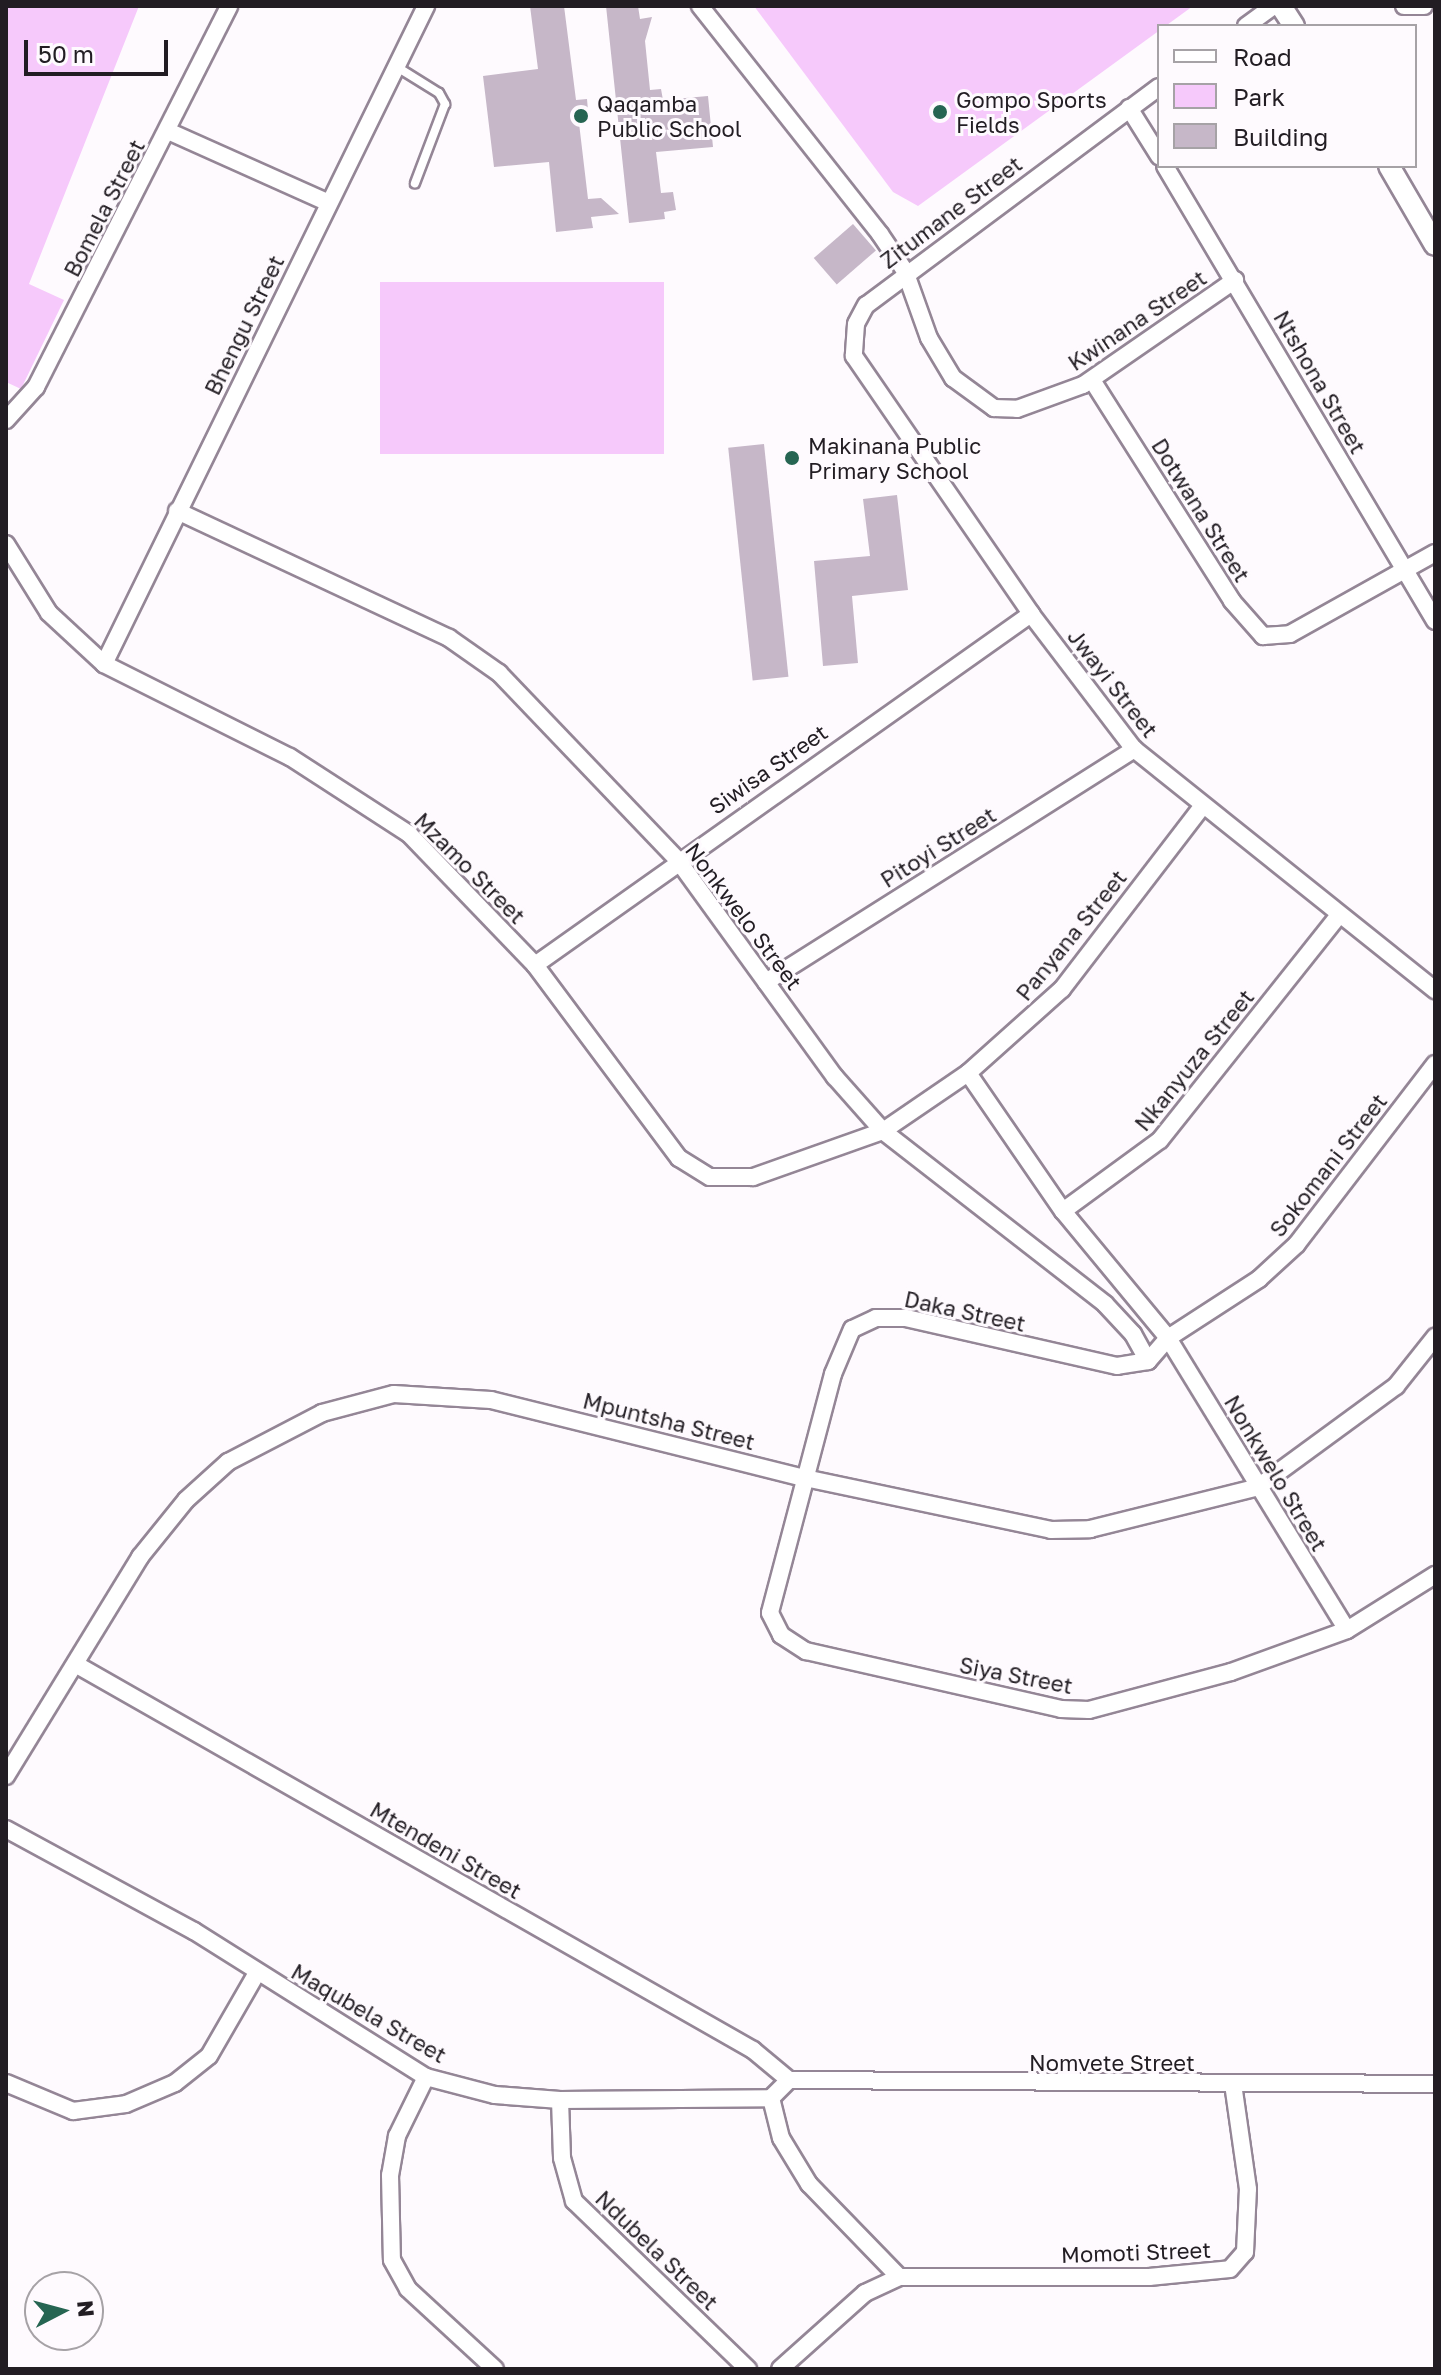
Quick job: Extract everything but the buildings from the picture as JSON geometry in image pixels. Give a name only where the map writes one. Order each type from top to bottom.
[{"type":"street","name":"Bomela Street","points":[[6,420],[36,387],[229,6]]},
{"type":"street","name":"Bhengu Street","points":[[104,664],[426,6]]},
{"type":"street","points":[[700,6],[905,271]]},
{"type":"street","points":[[1249,24],[1274,6]]},
{"type":"street","points":[[1281,6],[1293,24]]},
{"type":"street","points":[[1404,6],[1424,6]]},
{"type":"street","name":"Zitumane Street","points":[[856,324],[866,305],[905,271],[1157,88]]},
{"type":"street","points":[[1129,108],[1157,153]]},
{"type":"street","points":[[168,131],[329,203]]},
{"type":"street","name":"Ntshona Street","points":[[1166,168],[1435,621]]},
{"type":"street","points":[[1390,168],[1435,245]]},
{"type":"street","name":"Kwinana Street","points":[[905,271],[929,338],[966,393],[994,408],[1017,409],[1092,380],[1235,280]]},
{"type":"street","name":"Jwayi Street","points":[[856,324],[854,356],[861,374],[1031,614],[1134,749],[1201,808],[1435,990]]},
{"type":"street","name":"Dotwana Street","points":[[1092,380],[1232,601],[1263,636],[1290,634],[1405,572]]},
{"type":"street","name":"Nonkwelo Street","points":[[177,511],[473,651],[677,859],[766,982],[883,1131],[1105,1304],[1133,1334],[1148,1361]]},
{"type":"street","name":"Mzamo Street","points":[[6,544],[49,613],[104,664],[290,757],[409,834],[535,965],[679,1158],[710,1177],[753,1177],[883,1131]]},
{"type":"street","points":[[1405,572],[1435,553]]},
{"type":"street","name":"Siwisa Street","points":[[535,965],[677,859],[1031,614]]},
{"type":"street","name":"Pitoyi Street","points":[[766,982],[1134,749]]},
{"type":"street","name":"Panyana Street","points":[[883,1131],[968,1073],[1062,989],[1201,808]]},
{"type":"street","name":"Nkanyuza Street","points":[[1063,1211],[1160,1140],[1338,916]]},
{"type":"street","name":"Sokomani Street","points":[[1168,1338],[1259,1279],[1297,1244],[1435,1064]]},
{"type":"street","name":"Nonkwelo Street","points":[[968,1073],[1063,1211],[1168,1338],[1347,1630]]},
{"type":"street","name":"Daka Street","points":[[805,1478],[845,1336],[862,1322],[905,1318],[1117,1366],[1148,1361]]},
{"type":"street","name":"Mpuntsha Street","points":[[6,1776],[77,1665],[140,1557],[186,1500],[228,1462],[322,1413],[394,1394],[491,1400],[805,1478],[1051,1530],[1113,1528],[1258,1487],[1396,1386],[1435,1337]]},
{"type":"street","points":[[1148,1361],[1168,1338]]},
{"type":"street","name":"Siya Street","points":[[805,1478],[770,1613],[781,1635],[806,1651],[1061,1709],[1089,1710],[1231,1672],[1347,1630],[1435,1575]]},
{"type":"street","name":"Mtendeni Street","points":[[77,1665],[753,2050],[789,2080]]},
{"type":"street","name":"Maqubela Street","points":[[6,1829],[257,1973],[426,2077],[495,2095],[560,2100],[771,2098]]},
{"type":"street","points":[[6,2083],[73,2111],[126,2104],[175,2083],[209,2056],[257,1973]]},
{"type":"street","points":[[426,2077],[394,2149],[387,2228],[392,2260],[408,2289],[495,2369]]},
{"type":"street","points":[[789,2080],[771,2098],[791,2160],[899,2277]]},
{"type":"street","name":"Nomvete Street","points":[[789,2080],[1435,2084]]},
{"type":"street","name":"Momoti Street","points":[[780,2369],[865,2293],[899,2277],[1149,2277],[1230,2269],[1245,2252],[1248,2189],[1233,2084]]},
{"type":"street","name":"Ndubela Street","points":[[560,2100],[562,2158],[574,2201],[748,2369]]},
{"type":"lane","points":[[397,67],[439,93],[445,104],[415,183]]},
{"type":"green space","points":[[6,6],[139,6],[29,284],[64,300],[21,389],[6,382]]},
{"type":"green space","name":"Gompo Sports Fields","points":[[754,6],[1193,6],[1168,24],[1157,24],[1157,32],[918,206],[893,192]]},
{"type":"green space","points":[[380,282],[664,282],[664,454],[380,454]]},
{"type":"place","name":"Gompo Sports Fields","points":[[940,112]]},
{"type":"place","name":"Qaqamba Public School","points":[[581,116]]},
{"type":"place","name":"Makinana Public Primary School","points":[[792,458]]}]
